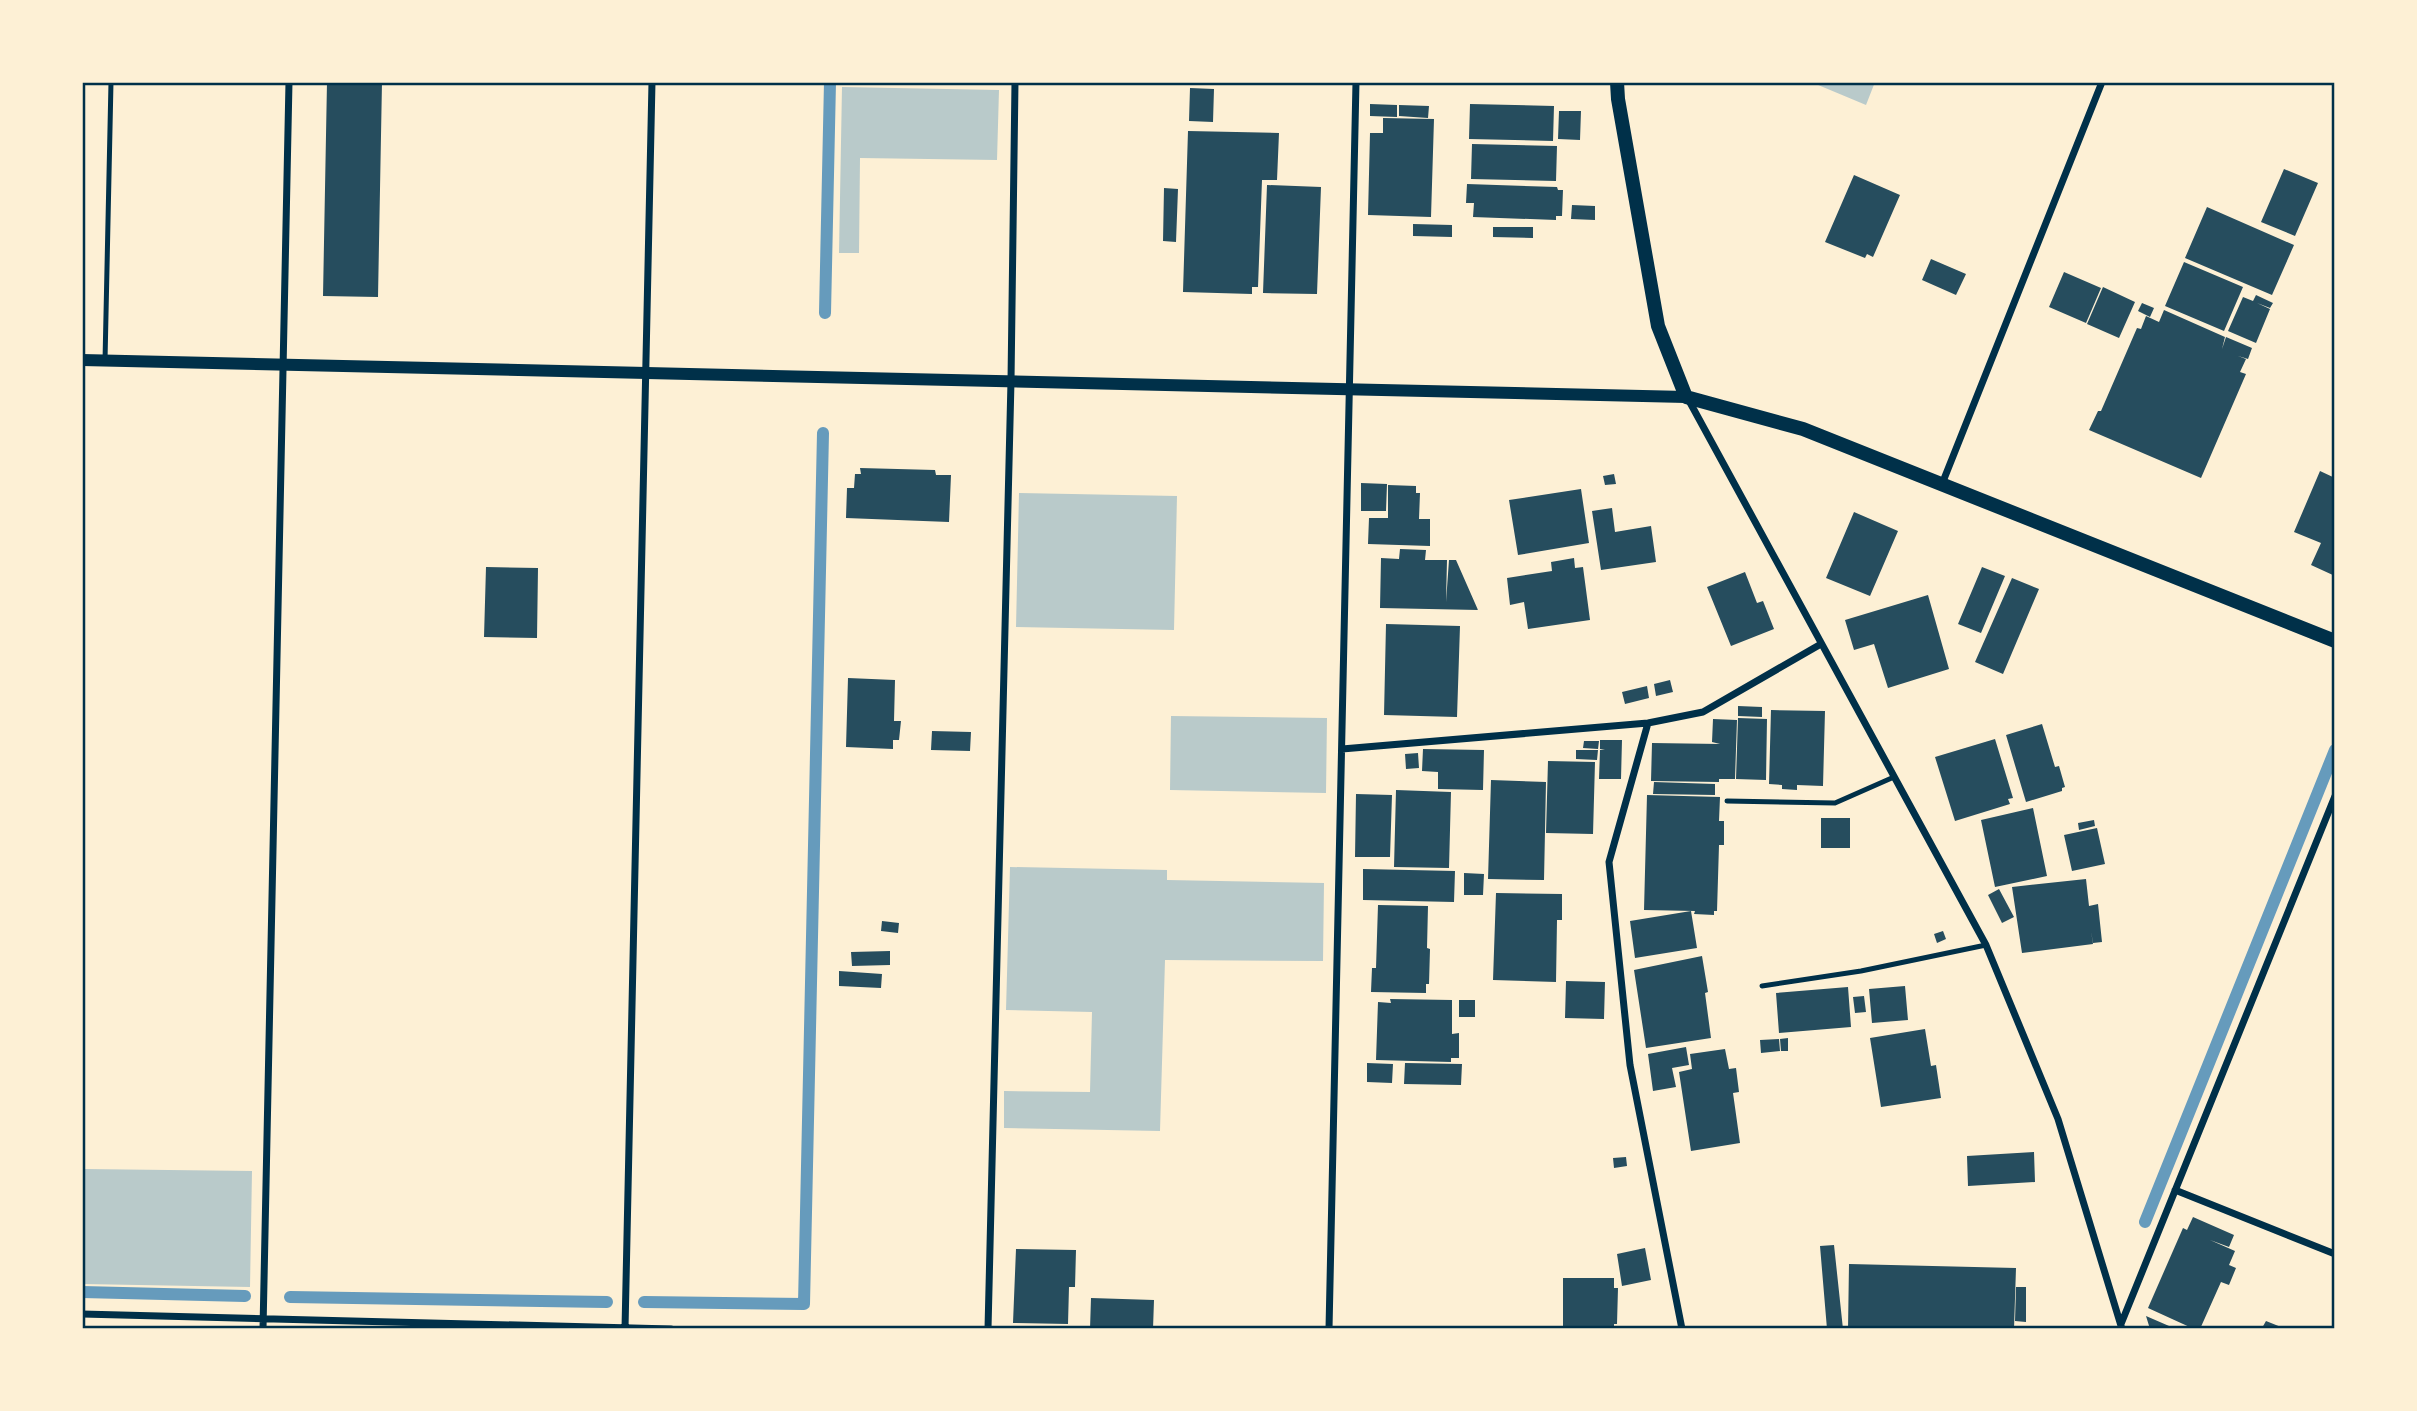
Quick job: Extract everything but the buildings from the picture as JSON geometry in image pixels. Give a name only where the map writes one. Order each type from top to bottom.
[{"type":"main road","points":[[1617,82],[1658,326],[1686,397],[1803,429],[2335,641]]},
{"type":"street","points":[[263,1329],[289,82]]},
{"type":"street","points":[[625,1328],[652,82]]},
{"type":"street","points":[[988,1329],[1011,381],[1015,82]]},
{"type":"street","points":[[1329,1329],[1356,82]]},
{"type":"street","points":[[1941,484],[2102,82]]},
{"type":"street","points":[[82,360],[1686,397],[1986,945],[2058,1119],[2122,1327]]},
{"type":"street","points":[[1342,749],[1647,723],[1703,712],[1821,644]]},
{"type":"street","points":[[1647,723],[1609,862],[1630,1065],[1682,1329]]},
{"type":"street","points":[[2122,1327],[2335,796]]},
{"type":"street","points":[[2175,1191],[2335,1254]]},
{"type":"street","points":[[82,1314],[671,1329]]},
{"type":"lane","points":[[105,361],[111,82]]},
{"type":"lane","points":[[1727,801],[1835,803],[1894,777]]},
{"type":"lane","points":[[1762,986],[1861,971],[1986,945]]},
{"type":"shaded area","points":[[1811,82],[1875,82],[1866,105]]},
{"type":"shaded area","points":[[842,87],[999,90],[997,160],[860,158],[859,253],[839,253]]},
{"type":"shaded area","points":[[1019,493],[1177,496],[1174,630],[1016,627]]},
{"type":"shaded area","points":[[1171,716],[1327,718],[1326,793],[1170,790]]},
{"type":"shaded area","points":[[1010,867],[1167,870],[1167,880],[1324,883],[1323,961],[1165,960],[1160,1131],[1004,1128],[1004,1091],[1090,1092],[1092,1012],[1006,1010]]},
{"type":"shaded area","points":[[85,1169],[252,1171],[250,1287],[83,1284]]},
{"type":"waterway","points":[[825,313],[830,82]]},
{"type":"waterway","points":[[644,1302],[804,1304],[823,433]]},
{"type":"waterway","points":[[2145,1222],[2335,750]]},
{"type":"waterway","points":[[82,1292],[245,1296]]},
{"type":"waterway","points":[[290,1297],[607,1302]]}]
